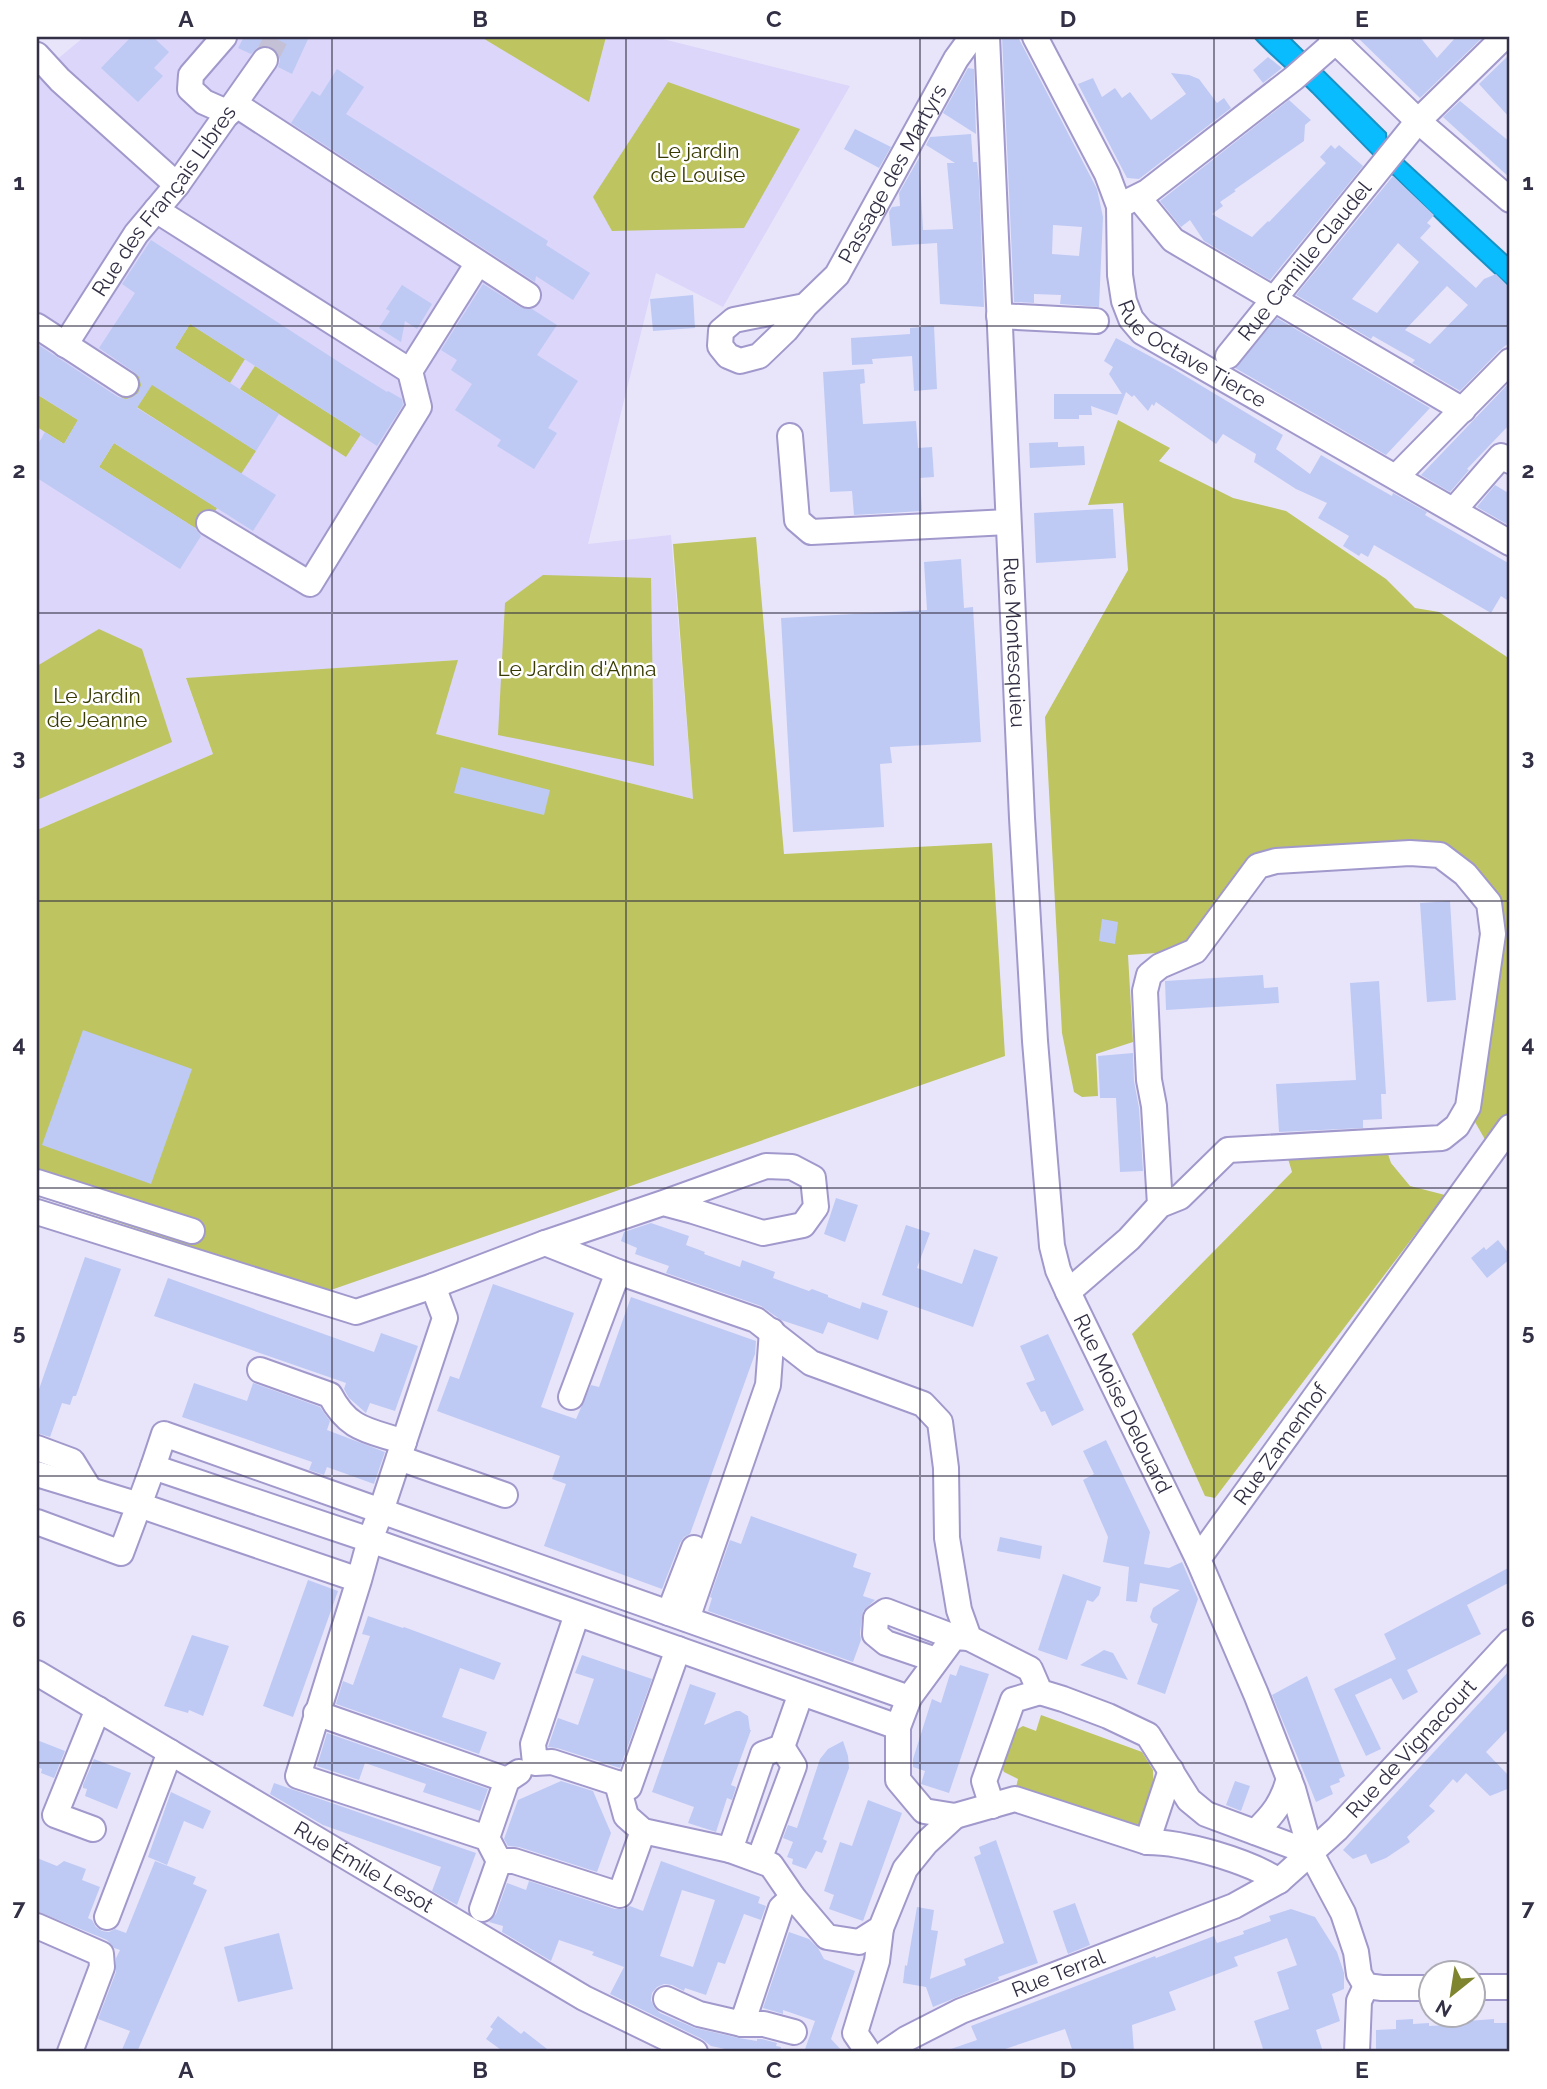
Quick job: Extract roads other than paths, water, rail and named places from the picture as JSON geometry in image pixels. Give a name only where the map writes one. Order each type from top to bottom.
[{"type":"street","points":[[224,37],[191,75],[190,89],[204,102],[232,108],[528,295]]},
{"type":"street","name":"Passage des Martyrs","points":[[806,306],[836,275],[956,59],[972,37]]},
{"type":"street","name":"Rue Montesquieu","points":[[987,37],[1023,846],[1035,1041],[1052,1246]]},
{"type":"street","name":"Rue Octave Tierce","points":[[1035,37],[1108,174],[1129,201],[1120,275],[1124,301],[1131,319],[1143,332],[1510,542]]},
{"type":"street","name":"Rue Camille Claudel","points":[[1228,356],[1272,298],[1418,121],[1504,37]]},
{"type":"street","points":[[1463,410],[1172,240],[1129,201],[1294,78],[1328,45],[1510,200]]},
{"type":"street","points":[[37,55],[60,80],[177,185]]},
{"type":"street","name":"Rue des Français Libres","points":[[65,345],[136,234],[177,185],[265,60]]},
{"type":"street","points":[[156,210],[410,371],[419,407],[310,584],[209,523]]},
{"type":"street","points":[[410,371],[478,263]]},
{"type":"street","points":[[999,316],[1096,321]]},
{"type":"street","points":[[37,326],[126,384]]},
{"type":"street","points":[[1396,477],[1510,361]]},
{"type":"street","points":[[790,436],[797,520],[811,532],[1009,522]]},
{"type":"street","points":[[1454,510],[1501,456],[1510,461]]},
{"type":"street","points":[[1068,1293],[1129,1239],[1160,1205],[1180,1197],[1228,1150],[1442,1138],[1457,1126],[1468,1107],[1493,934],[1489,903],[1465,874],[1440,855],[1410,853],[1276,861],[1258,866],[1195,951],[1160,965],[1149,975],[1145,991],[1149,1080],[1154,1106],[1160,1205]]},
{"type":"street","name":"Rue Zamenhof","points":[[1198,1559],[1508,1131]]},
{"type":"street","points":[[37,1212],[356,1312],[765,1166],[792,1167],[813,1178],[816,1207],[803,1225],[763,1233],[663,1203]]},
{"type":"street","points":[[37,1182],[192,1231]]},
{"type":"street","points":[[545,1243],[618,1272],[756,1320],[811,1363],[923,1404],[940,1422],[946,1468],[947,1538],[961,1638]]},
{"type":"street","name":"Rue Moise Delouard","points":[[1052,1246],[1068,1293],[1198,1559]]},
{"type":"street","points":[[571,1397],[618,1272]]},
{"type":"street","points":[[433,1286],[445,1318],[370,1540],[298,1776],[487,1838],[499,1861],[482,1909]]},
{"type":"street","points":[[678,1616],[725,1505],[768,1385],[772,1331]]},
{"type":"street","points":[[260,1370],[330,1395],[338,1410],[355,1426],[402,1450],[505,1495]]},
{"type":"street","points":[[37,1522],[121,1553],[164,1434],[909,1698]]},
{"type":"street","points":[[37,1448],[72,1461],[90,1490]]},
{"type":"street","points":[[153,1466],[898,1727]]},
{"type":"street","points":[[37,1474],[139,1505],[359,1580]]},
{"type":"street","points":[[1198,1559],[1291,1784],[1311,1853],[1343,1913],[1356,1952],[1359,1974],[1366,1986]]},
{"type":"street","points":[[936,1660],[886,1643],[875,1634],[876,1618],[886,1611],[1008,1656],[1030,1669],[1040,1692]]},
{"type":"street","points":[[535,1763],[533,1744],[577,1614]]},
{"type":"street","points":[[961,1638],[936,1660],[909,1698],[898,1727],[898,1780],[924,1811],[956,1816],[1015,1799],[1156,1842],[1195,1849],[1267,1873],[1279,1881]]},
{"type":"street","name":"Rue de Vignacourt","points":[[1279,1881],[1337,1829],[1510,1642]]},
{"type":"street","points":[[487,1838],[507,1780],[535,1763],[552,1762],[629,1787],[678,1649]]},
{"type":"street","name":"Rue Émile Lesot","points":[[37,1673],[584,1998],[695,2052]]},
{"type":"street","points":[[992,1806],[984,1781],[1013,1700],[1040,1692],[1108,1716],[1148,1735],[1198,1807],[1195,1849]]},
{"type":"street","points":[[730,1850],[763,1754],[782,1747],[802,1693]]},
{"type":"street","points":[[93,1829],[46,1811],[98,1709]]},
{"type":"street","points":[[316,1713],[507,1780]]},
{"type":"street","points":[[759,1860],[794,1766],[782,1747]]},
{"type":"street","points":[[107,1917],[170,1752]]},
{"type":"street","points":[[1156,1842],[1171,1769]]},
{"type":"street","points":[[617,1783],[626,1816],[643,1831],[730,1850],[771,1865],[793,1897],[827,1937],[859,1942],[881,1928]]},
{"type":"street","points":[[1255,1832],[1268,1820],[1291,1784]]},
{"type":"street","points":[[1156,1842],[1176,1804],[1198,1807],[1311,1853]]},
{"type":"street","points":[[868,2052],[855,2033],[877,1961],[881,1928],[905,1869],[926,1843],[956,1816]]},
{"type":"street","points":[[499,1861],[514,1861],[621,1895],[643,1831]]},
{"type":"street","points":[[1227,1859],[1236,1871],[1238,1887],[1234,1906]]},
{"type":"street","name":"Rue Terral","points":[[887,2052],[906,2039],[961,2011],[1234,1906],[1279,1881]]},
{"type":"street","points":[[742,2024],[781,1908],[793,1897]]},
{"type":"street","points":[[37,1926],[101,1954],[102,1967],[69,2052]]},
{"type":"street","points":[[1366,1986],[1418,1988]]},
{"type":"street","points":[[1357,2052],[1359,2001],[1366,1986]]},
{"type":"street","points":[[1488,1987],[1510,1987]]},
{"type":"street","points":[[666,1999],[699,2014],[742,2024],[764,2024],[794,2032]]},
{"type":"water","points":[[1254,37],[1289,37],[1386,133],[1387,145],[1510,258],[1510,287],[1434,216]]},
{"type":"tunnel","points":[[265,60],[277,37]]},
{"type":"park label","name":"Le jardin de Louise","points":[[698,163]]},
{"type":"park label","name":"Le Jardin d'Anna","points":[[577,669]]},
{"type":"park label","name":"Le Jardin de Jeanne","points":[[97,708]]}]
